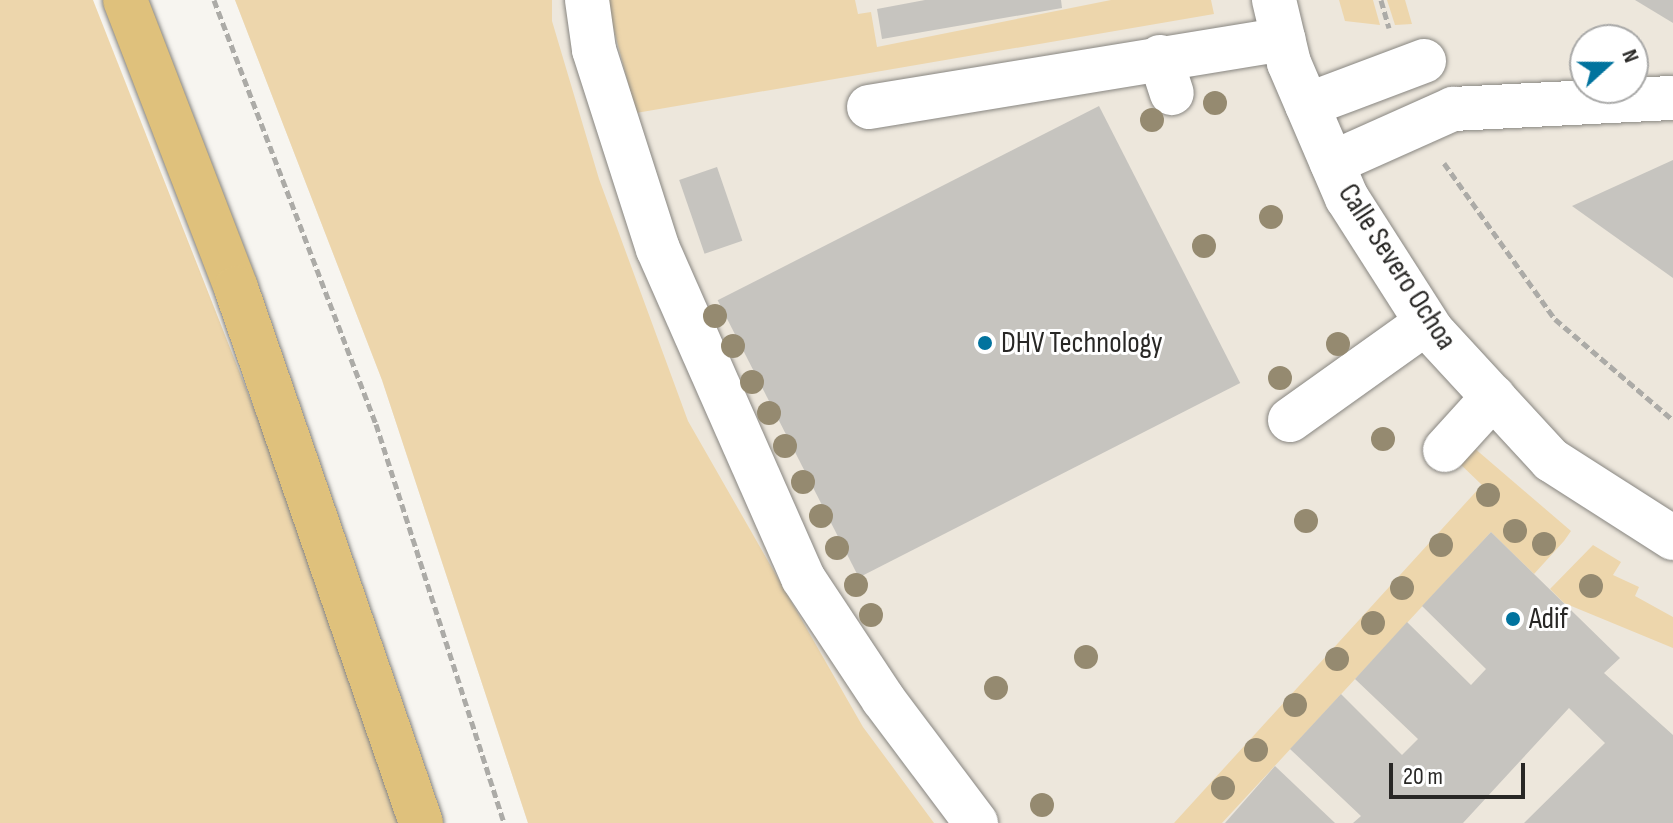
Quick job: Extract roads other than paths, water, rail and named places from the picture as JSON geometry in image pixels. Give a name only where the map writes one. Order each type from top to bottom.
[{"type":"main road","points":[[125,0],[236,288],[421,823]]},
{"type":"street","points":[[587,0],[594,50],[658,249],[803,578],[883,699],[976,823]]},
{"type":"street","points":[[869,107],[1166,75],[1278,20]]},
{"type":"street","name":"Calle Severo Ochoa","points":[[1278,20],[1307,105],[1347,198],[1426,323],[1551,460],[1673,538]]},
{"type":"street","points":[[1307,105],[1413,65]]},
{"type":"street","points":[[1332,163],[1453,109],[1499,123],[1673,98]]},
{"type":"street","points":[[1290,420],[1426,323]]},
{"type":"street","points":[[1445,450],[1493,397]]},
{"type":"place","name":"DHV Technology","points":[[985,343]]},
{"type":"place","name":"Adif","points":[[1513,619]]}]
